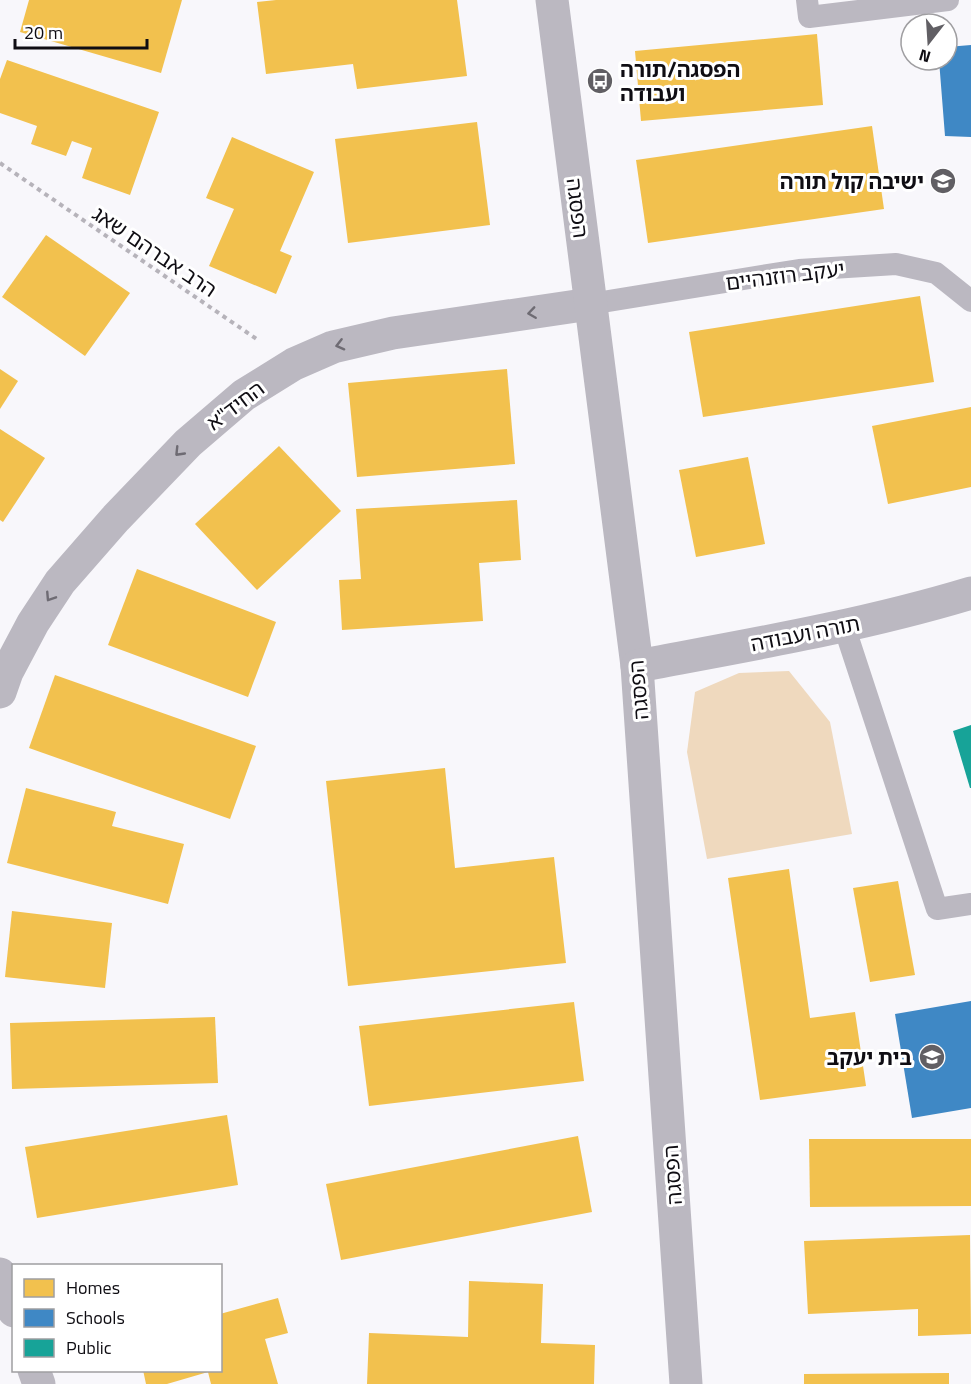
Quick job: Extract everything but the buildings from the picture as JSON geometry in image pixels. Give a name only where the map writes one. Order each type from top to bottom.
[{"type":"street","name":"הפסגה","points":[[552,0],[637,666],[686,1384]]},
{"type":"street","name":"החיד\"א","points":[[0,692],[7,672],[33,622],[60,582],[116,518],[188,442],[244,395],[294,364],[333,347],[393,333],[590,304]]},
{"type":"street","name":"תורה ועבודה","points":[[637,666],[844,626],[932,605],[971,593]]},
{"type":"street","points":[[0,1274],[12,1306]]},
{"type":"lane","points":[[808,8],[948,0]]},
{"type":"lane","name":"יעקב רוזנהיים","points":[[590,304],[799,270],[896,264],[936,273],[971,300]]},
{"type":"lane","points":[[844,626],[937,909],[971,904]]},
{"type":"path","name":"הרב אברהם שאג","points":[[0,163],[294,364]]},
{"type":"shaded area","points":[[789,671],[830,722],[852,834],[707,859],[687,752],[695,692],[739,673]]},
{"type":"place","name":"הפסגה/תורה ועבודה","points":[[600,81]]},
{"type":"place","name":"ישיבה קול תורה","points":[[943,181]]},
{"type":"place","name":"בית יעקב","points":[[932,1057]]}]
